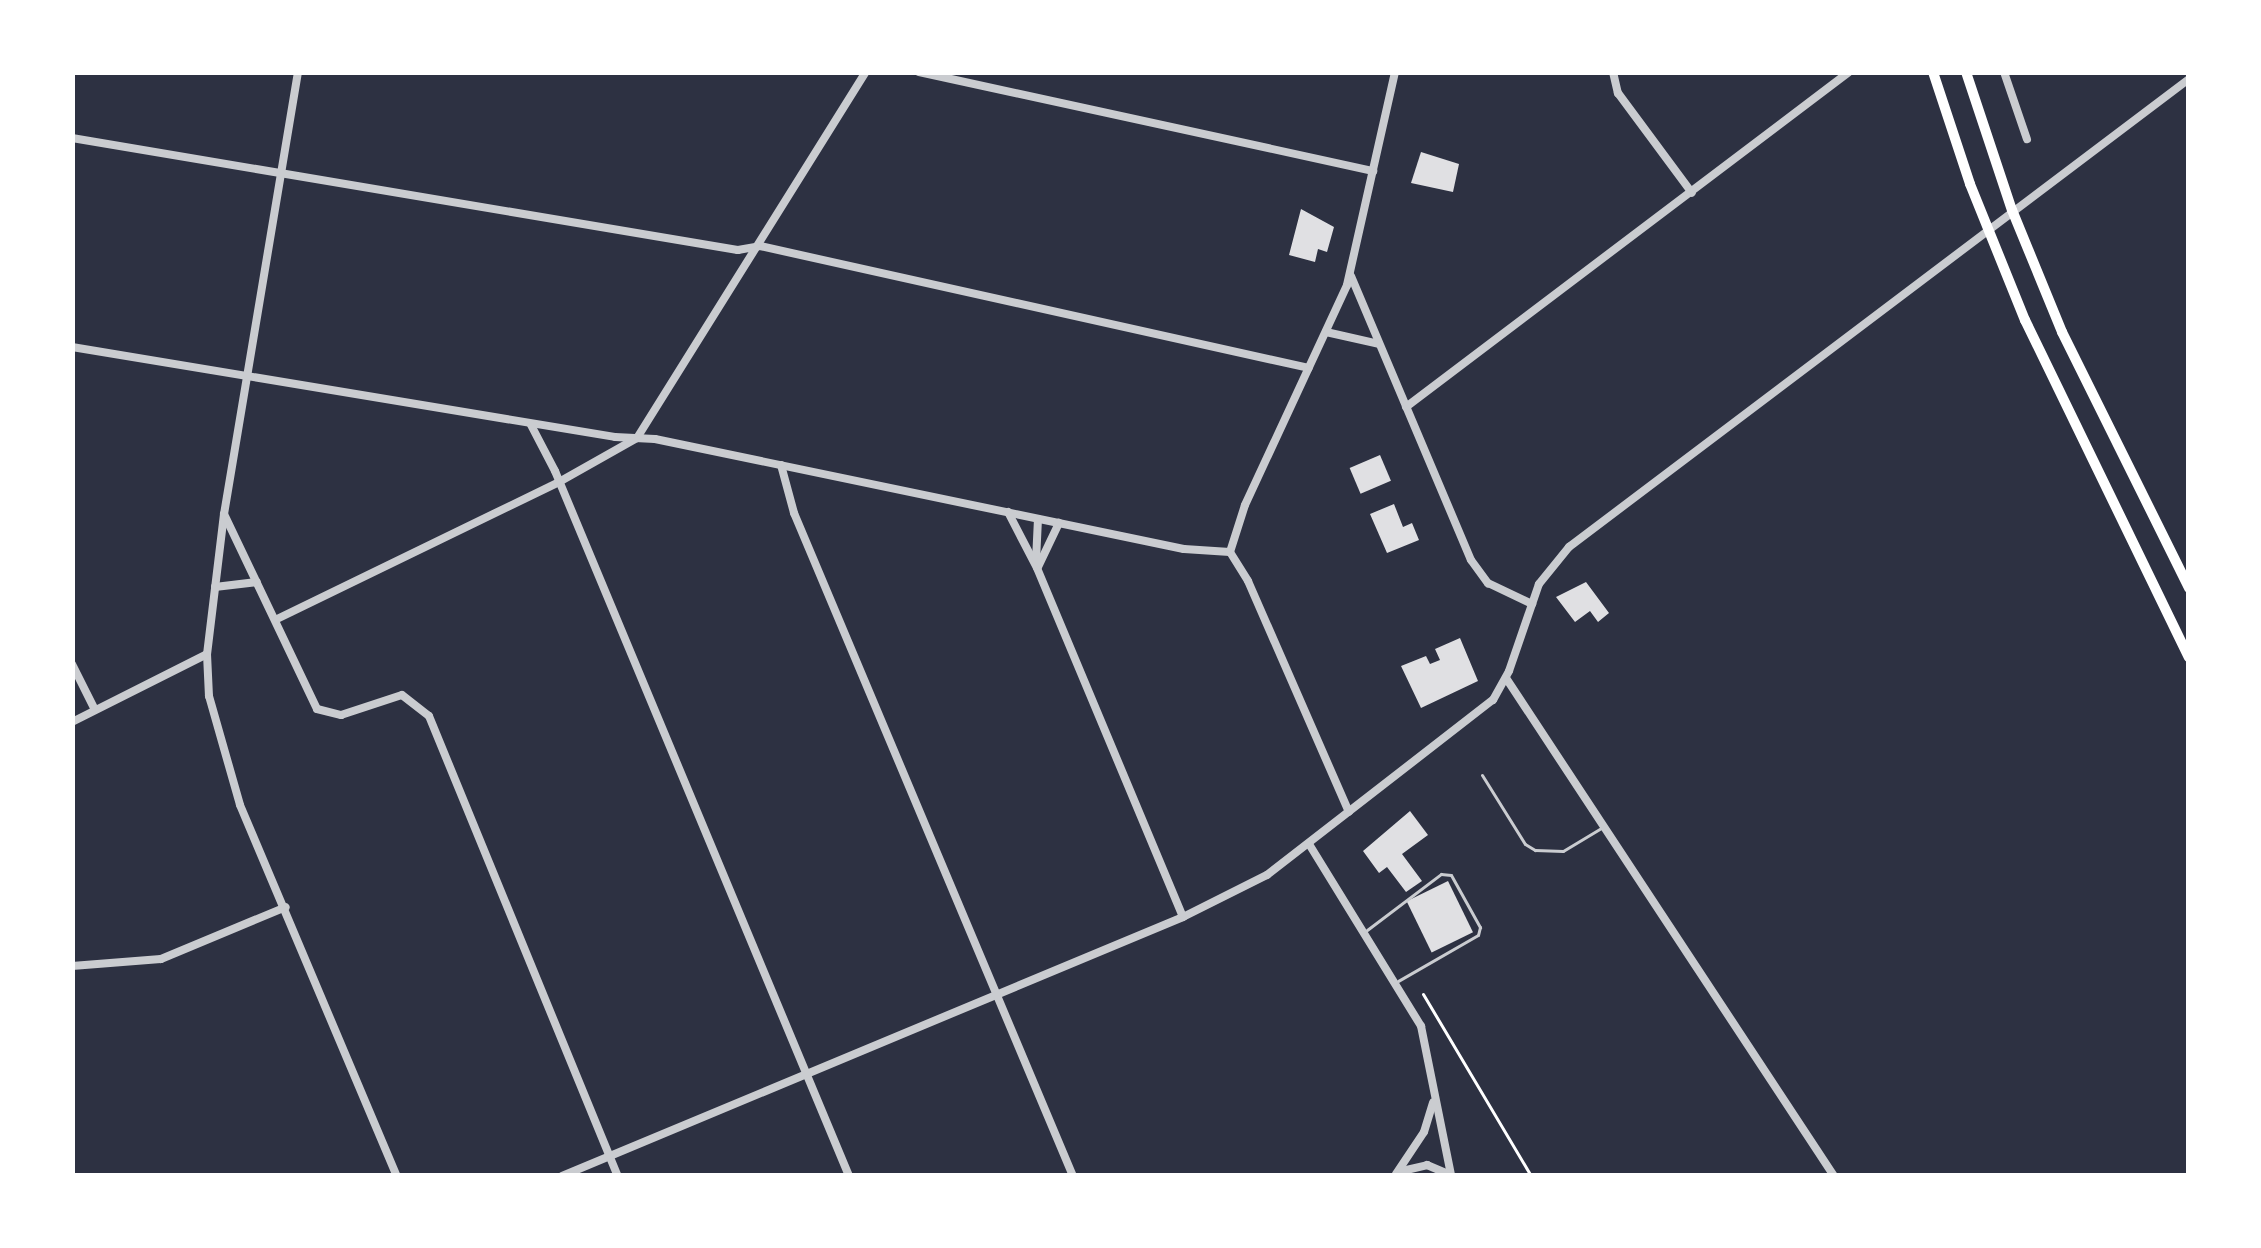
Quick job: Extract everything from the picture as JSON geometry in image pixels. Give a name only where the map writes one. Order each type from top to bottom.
[{"type":"main road","points":[[1933,72],[1987,228],[2079,439],[2189,657]]},
{"type":"main road","points":[[1966,72],[2012,210],[2079,369],[2189,588]]},
{"type":"street","points":[[298,72],[224,514],[207,654],[215,733],[397,1176]]},
{"type":"street","points":[[277,619],[560,482],[637,438],[866,72]]},
{"type":"street","points":[[919,72],[1373,171]]},
{"type":"street","points":[[1230,552],[1245,505],[1351,275],[1395,72]]},
{"type":"street","points":[[1613,72],[1618,93],[1692,193]]},
{"type":"street","points":[[1406,407],[1849,72]]},
{"type":"street","points":[[2003,72],[2027,139]]},
{"type":"street","points":[[562,1176],[1232,896],[1309,844],[1477,715],[1506,678],[1551,566],[1987,228],[2189,79]]},
{"type":"street","points":[[72,138],[738,250],[760,246],[1309,368]]},
{"type":"street","points":[[1351,275],[1475,567],[1494,587],[1532,604]]},
{"type":"street","points":[[1326,332],[1380,344]]},
{"type":"street","points":[[72,347],[637,438],[1184,549],[1230,552]]},
{"type":"street","points":[[530,423],[560,482],[848,1176]]},
{"type":"street","points":[[781,465],[794,513],[1072,1176]]},
{"type":"street","points":[[1008,512],[1037,568],[1183,917]]},
{"type":"street","points":[[224,514],[316,709],[341,715],[402,695],[429,716],[618,1176]]},
{"type":"street","points":[[1037,568],[1038,519]]},
{"type":"street","points":[[1037,568],[1059,523]]},
{"type":"street","points":[[1230,552],[1248,580],[1349,812]]},
{"type":"street","points":[[215,587],[259,583]]},
{"type":"street","points":[[72,722],[207,654]]},
{"type":"street","points":[[72,664],[95,710]]},
{"type":"street","points":[[1506,678],[1834,1176]]},
{"type":"street","points":[[1309,844],[1398,981],[1421,1026],[1451,1176]]},
{"type":"street","points":[[72,966],[161,959],[286,907]]},
{"type":"street","points":[[1395,1175],[1424,1132],[1436,1091]]},
{"type":"street","points":[[1395,1175],[1424,1165],[1451,1176]]},
{"type":"lane","points":[[1482,775],[1526,844],[1535,850],[1563,851],[1605,826]]},
{"type":"lane","points":[[1366,931],[1441,874],[1451,875],[1480,927],[1478,935],[1398,981]]},
{"type":"path","points":[[1423,994],[1532,1176]]},
{"type":"building","points":[[1421,152],[1459,164],[1453,192],[1411,183]]},
{"type":"building","points":[[1301,209],[1334,227],[1327,252],[1318,249],[1315,262],[1289,255]]},
{"type":"building","points":[[1380,455],[1391,481],[1361,494],[1350,468]]},
{"type":"building","points":[[1394,504],[1403,527],[1412,523],[1419,540],[1387,553],[1370,514]]},
{"type":"building","points":[[1586,582],[1609,613],[1598,622],[1590,611],[1575,622],[1556,597]]},
{"type":"building","points":[[1460,638],[1478,681],[1421,708],[1401,666],[1426,656],[1430,664],[1440,660],[1435,649]]},
{"type":"building","points":[[1410,811],[1428,835],[1402,854],[1422,881],[1406,892],[1387,867],[1379,873],[1363,851]]},
{"type":"building","points":[[1448,881],[1473,932],[1432,952],[1407,901]]}]
